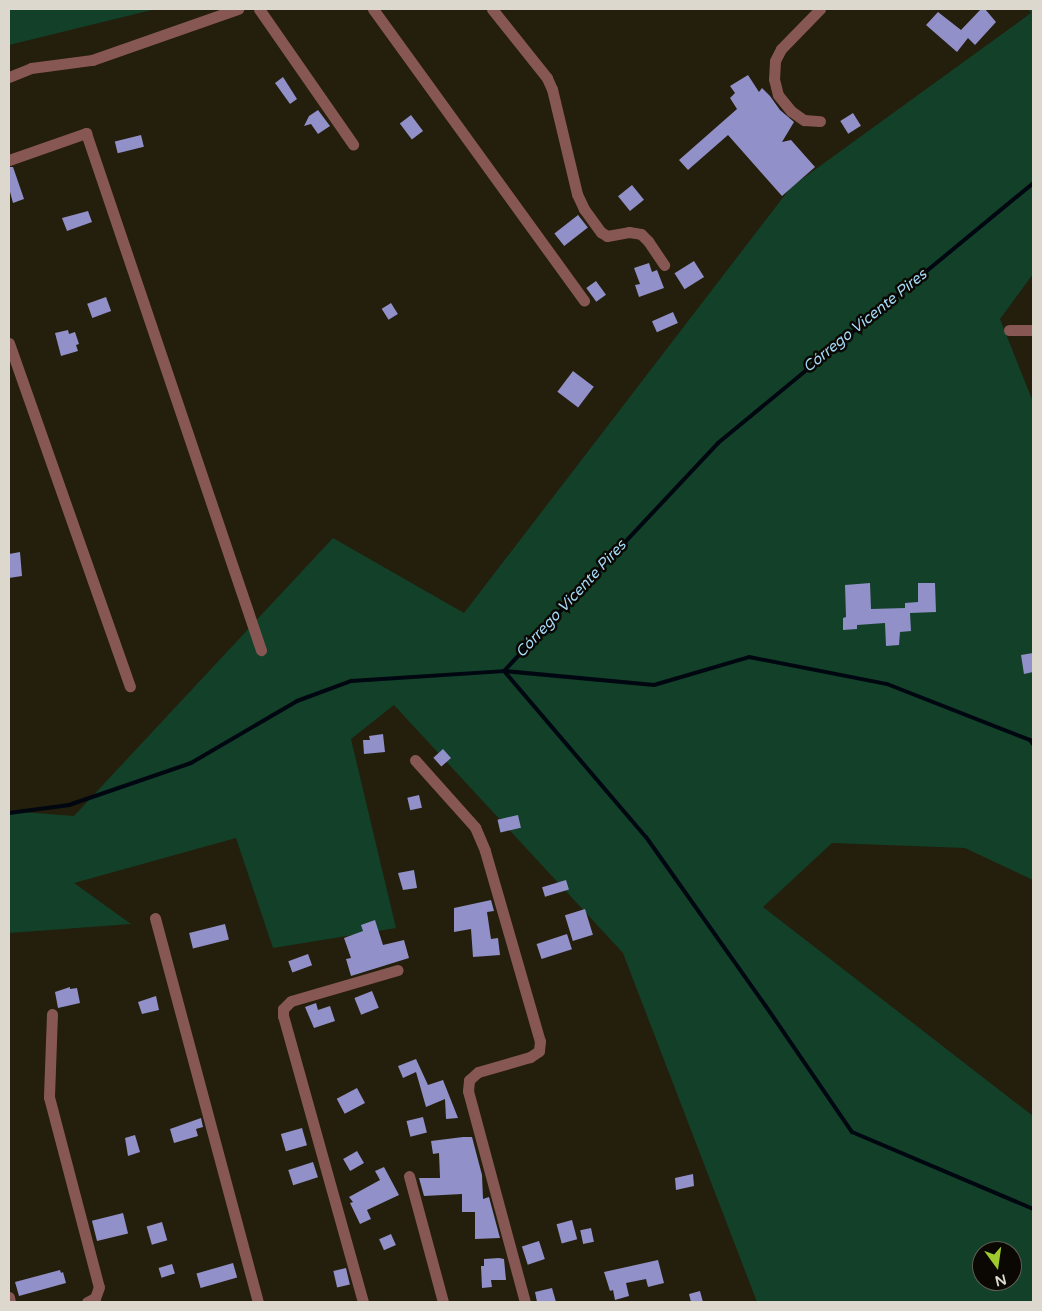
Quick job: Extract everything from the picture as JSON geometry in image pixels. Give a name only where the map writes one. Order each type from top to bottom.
[{"type":"street","points":[[9,77],[31,68],[92,60],[238,9]]},
{"type":"street","points":[[259,9],[353,144]]},
{"type":"street","points":[[373,9],[584,301]]},
{"type":"street","points":[[492,9],[547,78],[552,89],[577,194],[584,209],[601,232],[608,236],[629,232],[641,234],[664,265]]},
{"type":"street","points":[[820,9],[781,49],[775,61],[774,79],[778,95],[791,111],[804,120],[820,121]]},
{"type":"street","points":[[9,160],[86,133],[261,650]]},
{"type":"street","points":[[1009,330],[1033,330]]},
{"type":"street","points":[[9,342],[130,686]]},
{"type":"street","points":[[415,760],[474,827],[485,851],[540,1041],[539,1051],[530,1056],[478,1072],[469,1080],[468,1091],[525,1302]]},
{"type":"street","points":[[156,918],[258,1302]]},
{"type":"street","points":[[363,1302],[283,1009],[291,1001],[398,970]]},
{"type":"street","points":[[52,1014],[49,1097],[99,1287],[95,1298],[87,1302]]},
{"type":"street","points":[[409,1176],[443,1302]]},
{"type":"street","points":[[9,1297],[10,1302]]},
{"type":"green space","points":[[9,9],[156,9],[9,45]]},
{"type":"green space","points":[[1028,9],[1033,9],[1033,274],[1000,319],[1033,402],[1033,880],[965,848],[832,843],[763,907],[1033,1116],[1033,1302],[757,1302],[623,953],[394,705],[351,739],[396,928],[273,948],[236,838],[74,883],[131,924],[9,933],[9,811],[74,816],[333,538],[464,613],[791,187],[1031,13]]},
{"type":"building","points":[[981,9],[985,9],[996,22],[975,45],[968,38],[957,52],[926,25],[938,12],[961,30]]},
{"type":"building","points":[[748,75],[759,92],[762,88],[780,110],[794,122],[782,142],[791,140],[815,167],[782,196],[728,135],[688,170],[679,160],[737,109],[730,98],[735,93],[730,86]]},
{"type":"building","points":[[283,77],[297,99],[290,104],[275,83]]},
{"type":"building","points":[[318,110],[330,126],[318,134],[311,124],[304,126],[309,116]]},
{"type":"building","points":[[853,113],[861,126],[848,134],[840,121]]},
{"type":"building","points":[[411,115],[423,131],[412,139],[400,123]]},
{"type":"building","points":[[141,135],[144,147],[118,153],[115,142]]},
{"type":"building","points":[[9,167],[13,167],[24,199],[13,203],[9,188]]},
{"type":"building","points":[[632,185],[644,200],[630,211],[618,196]]},
{"type":"building","points":[[88,211],[92,222],[67,231],[62,218]]},
{"type":"building","points":[[578,215],[588,228],[564,246],[554,233]]},
{"type":"building","points":[[694,261],[704,277],[685,289],[674,273]]},
{"type":"building","points":[[649,263],[652,272],[657,270],[664,288],[639,297],[635,285],[640,284],[634,268]]},
{"type":"building","points":[[596,281],[606,295],[596,302],[586,288]]},
{"type":"building","points":[[106,297],[111,311],[92,318],[87,304]]},
{"type":"building","points":[[391,303],[398,314],[389,320],[382,309]]},
{"type":"building","points":[[673,312],[678,323],[657,332],[652,321]]},
{"type":"building","points":[[68,330],[69,334],[75,332],[79,344],[76,345],[78,351],[61,356],[55,333]]},
{"type":"building","points":[[573,371],[594,387],[578,407],[557,392]]},
{"type":"building","points":[[20,552],[22,576],[9,578],[9,554]]},
{"type":"building","points":[[870,583],[871,609],[905,608],[905,603],[918,602],[918,583],[935,583],[936,612],[910,613],[911,631],[900,632],[899,645],[886,646],[885,623],[857,625],[857,629],[843,630],[843,618],[846,617],[845,585]]},
{"type":"building","points":[[1033,653],[1033,672],[1024,674],[1021,655]]},
{"type":"building","points":[[383,734],[385,752],[364,754],[363,740],[370,740],[369,736]]},
{"type":"building","points":[[443,749],[451,758],[441,767],[433,758]]},
{"type":"building","points":[[419,795],[422,808],[410,810],[407,798]]},
{"type":"building","points":[[518,815],[521,828],[500,832],[498,820]]},
{"type":"building","points":[[414,870],[417,888],[403,890],[398,873]]},
{"type":"building","points":[[566,880],[569,890],[545,897],[542,887]]},
{"type":"building","points":[[491,900],[494,911],[487,912],[491,939],[498,938],[500,955],[473,957],[471,929],[454,932],[454,908]]},
{"type":"building","points":[[585,909],[593,935],[573,941],[565,915]]},
{"type":"building","points":[[375,920],[383,945],[404,940],[409,958],[351,976],[346,959],[351,958],[344,938],[363,931],[361,925]]},
{"type":"building","points":[[225,924],[229,940],[193,948],[189,933]]},
{"type":"building","points":[[567,934],[572,949],[542,959],[537,944]]},
{"type":"building","points":[[308,954],[312,965],[292,972],[288,961]]},
{"type":"building","points":[[70,987],[70,989],[77,988],[80,1003],[58,1008],[55,992]]},
{"type":"building","points":[[372,991],[379,1008],[361,1015],[354,998]]},
{"type":"building","points":[[156,996],[159,1010],[142,1014],[138,1002]]},
{"type":"building","points":[[316,1003],[318,1010],[330,1006],[335,1021],[314,1028],[305,1007]]},
{"type":"building","points":[[416,1059],[428,1085],[443,1080],[458,1118],[446,1119],[445,1099],[426,1107],[416,1072],[403,1078],[398,1066]]},
{"type":"building","points":[[357,1088],[365,1103],[345,1114],[337,1099]]},
{"type":"building","points":[[423,1117],[427,1133],[410,1137],[407,1121]]},
{"type":"building","points":[[201,1118],[203,1127],[196,1129],[198,1136],[174,1143],[170,1129]]},
{"type":"building","points":[[302,1128],[307,1145],[286,1151],[281,1134]]},
{"type":"building","points":[[135,1135],[140,1152],[128,1156],[125,1138]]},
{"type":"building","points":[[472,1137],[482,1175],[483,1199],[489,1197],[500,1238],[475,1239],[475,1212],[462,1212],[462,1194],[424,1196],[419,1178],[440,1178],[439,1153],[433,1154],[431,1141]]},
{"type":"building","points":[[357,1151],[364,1163],[350,1171],[343,1159]]},
{"type":"building","points":[[313,1162],[318,1177],[293,1185],[288,1170]]},
{"type":"building","points":[[384,1167],[399,1195],[367,1210],[371,1219],[360,1224],[350,1203],[353,1202],[349,1197],[380,1180],[375,1171]]},
{"type":"building","points":[[693,1174],[694,1186],[676,1190],[675,1178]]},
{"type":"building","points":[[123,1213],[128,1233],[97,1241],[92,1221]]},
{"type":"building","points":[[572,1220],[577,1239],[562,1243],[557,1224]]},
{"type":"building","points":[[162,1222],[167,1240],[152,1245],[147,1226]]},
{"type":"building","points":[[591,1228],[594,1242],[583,1244],[580,1230]]},
{"type":"building","points":[[391,1234],[396,1245],[384,1250],[379,1239]]},
{"type":"building","points":[[539,1241],[545,1259],[528,1265],[522,1247]]},
{"type":"building","points":[[484,1259],[504,1259],[506,1280],[491,1280],[492,1287],[482,1288],[481,1266],[484,1266]]},
{"type":"building","points":[[658,1260],[664,1283],[648,1287],[646,1279],[626,1283],[629,1296],[615,1300],[613,1290],[610,1291],[604,1272]]},
{"type":"building","points":[[233,1263],[237,1277],[201,1288],[196,1273]]},
{"type":"building","points":[[172,1264],[175,1274],[162,1278],[159,1268]]},
{"type":"building","points":[[346,1268],[350,1285],[337,1287],[333,1271]]},
{"type":"building","points":[[60,1270],[61,1273],[63,1272],[66,1283],[19,1296],[15,1282]]},
{"type":"building","points":[[552,1288],[556,1302],[537,1302],[535,1292]]},
{"type":"building","points":[[700,1291],[703,1302],[691,1302],[689,1294]]},
{"type":"waterway","name":"Córrego Vicente Pires","points":[[9,813],[69,805],[191,763],[297,701],[351,681],[504,671],[718,443],[1033,183]]},
{"type":"waterway","points":[[504,671],[654,685],[749,657],[887,684],[1030,740],[1033,744]]},
{"type":"waterway","points":[[504,671],[646,837],[852,1132],[1033,1209]]}]
